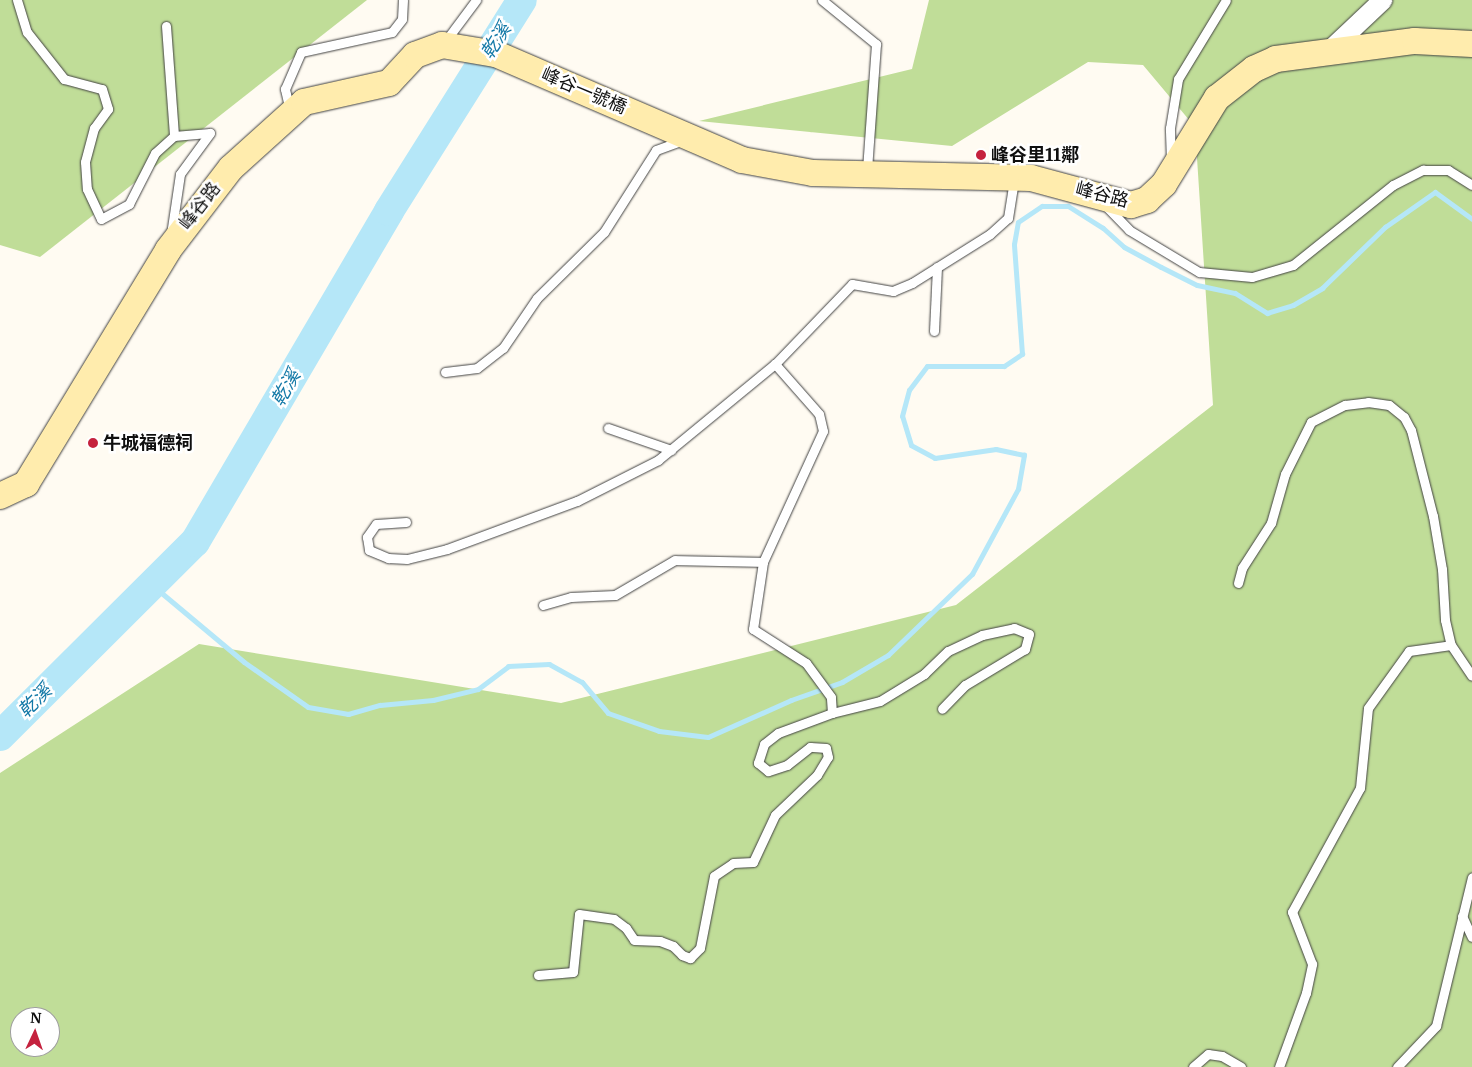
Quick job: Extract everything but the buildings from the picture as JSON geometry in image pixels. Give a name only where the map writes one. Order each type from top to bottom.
[{"type":"street","points":[[1327,52],[1382,0]]},
{"type":"street","name":"峰谷路","points":[[681,133],[742,160],[813,173],[1031,178],[1131,205],[1147,200],[1171,173],[1217,98],[1254,69],[1276,59],[1414,41],[1472,44]]},
{"type":"street","name":"峰谷路","points":[[0,496],[26,484],[168,250],[231,168],[304,102],[389,83],[415,55],[443,45]]},
{"type":"street","name":"峰谷一號橋","points":[[443,45],[496,54],[681,133]]},
{"type":"lane","points":[[17,0],[27,32],[64,79],[102,89],[108,108],[94,128],[85,162],[87,189],[101,219],[129,204],[155,153],[174,136],[210,133],[180,174],[168,250]]},
{"type":"lane","points":[[290,114],[285,89],[300,52],[392,32],[402,19],[403,0]]},
{"type":"lane","points":[[443,45],[476,0]]},
{"type":"lane","points":[[822,0],[876,44],[866,174]]},
{"type":"lane","points":[[1171,173],[1170,128],[1178,79],[1226,0]]},
{"type":"lane","points":[[166,26],[174,136]]},
{"type":"lane","points":[[445,372],[477,368],[503,348],[537,298],[604,232],[656,150],[681,133]]},
{"type":"lane","points":[[1096,194],[1129,230],[1199,272],[1252,277],[1293,265],[1393,185],[1423,170],[1448,170],[1472,185]]},
{"type":"lane","points":[[406,522],[376,524],[367,537],[369,550],[388,558],[407,559],[447,549],[577,500],[658,460],[775,364],[852,284],[893,291],[937,267],[990,234],[1008,218],[1014,177]]},
{"type":"lane","points":[[934,331],[937,267]]},
{"type":"lane","points":[[775,364],[818,414],[823,430],[763,562],[753,629],[806,663],[831,698],[832,713]]},
{"type":"lane","points":[[1238,583],[1242,568],[1271,523],[1285,474],[1311,422],[1345,405],[1368,402],[1389,405],[1404,417],[1411,430],[1422,471],[1442,569],[1441,592],[1452,645],[1472,676]]},
{"type":"lane","points":[[608,428],[671,450]]},
{"type":"lane","points":[[543,606],[571,596],[615,595],[675,560],[763,562]]},
{"type":"lane","points":[[538,975],[574,972],[579,914],[614,919],[626,928],[634,940],[660,941],[673,946],[682,955],[690,958],[700,948],[714,876],[734,863],[753,862],[775,816],[817,775],[828,758],[826,748],[810,747],[787,765],[768,771],[758,763],[764,744],[778,733],[832,713],[880,701],[924,674],[948,651],[982,635],[1014,628],[1029,634],[1025,649],[965,685],[942,709]]},
{"type":"lane","points":[[1279,1067],[1306,993],[1312,964],[1292,912],[1360,788],[1368,708],[1409,651],[1452,645]]},
{"type":"lane","points":[[1398,1067],[1436,1026],[1472,877]]},
{"type":"lane","points":[[1462,916],[1472,937]]},
{"type":"lane","points":[[1193,1067],[1208,1054],[1222,1056],[1241,1067]]},
{"type":"green space","points":[[0,0],[367,0],[40,257],[0,245]]},
{"type":"green space","points":[[929,0],[1472,0],[1472,1067],[0,1067],[0,773],[199,644],[561,703],[956,605],[1213,405],[1195,127],[1143,65],[1088,62],[952,146],[699,121],[912,69]]},
{"type":"waterway","name":"乾溪","points":[[0,736],[195,542],[389,211],[522,0]]},
{"type":"waterway","points":[[152,585],[244,662],[308,707],[348,714],[380,705],[433,700],[478,689],[508,666],[549,664],[582,682],[608,713],[659,731],[708,737],[791,700],[842,682],[888,655],[972,574],[1018,489],[1024,455],[996,449],[935,458],[911,445],[902,416],[909,390],[927,366],[1004,366],[1022,354],[1014,244],[1018,222],[1042,206],[1068,206],[1103,228],[1124,247],[1161,267],[1197,285],[1235,293],[1267,313],[1293,305],[1322,288],[1385,227],[1435,192],[1472,219]]},
{"type":"place","name":"峰谷里11鄰","points":[[981,155]]},
{"type":"place","name":"牛城福德祠","points":[[93,443]]}]
